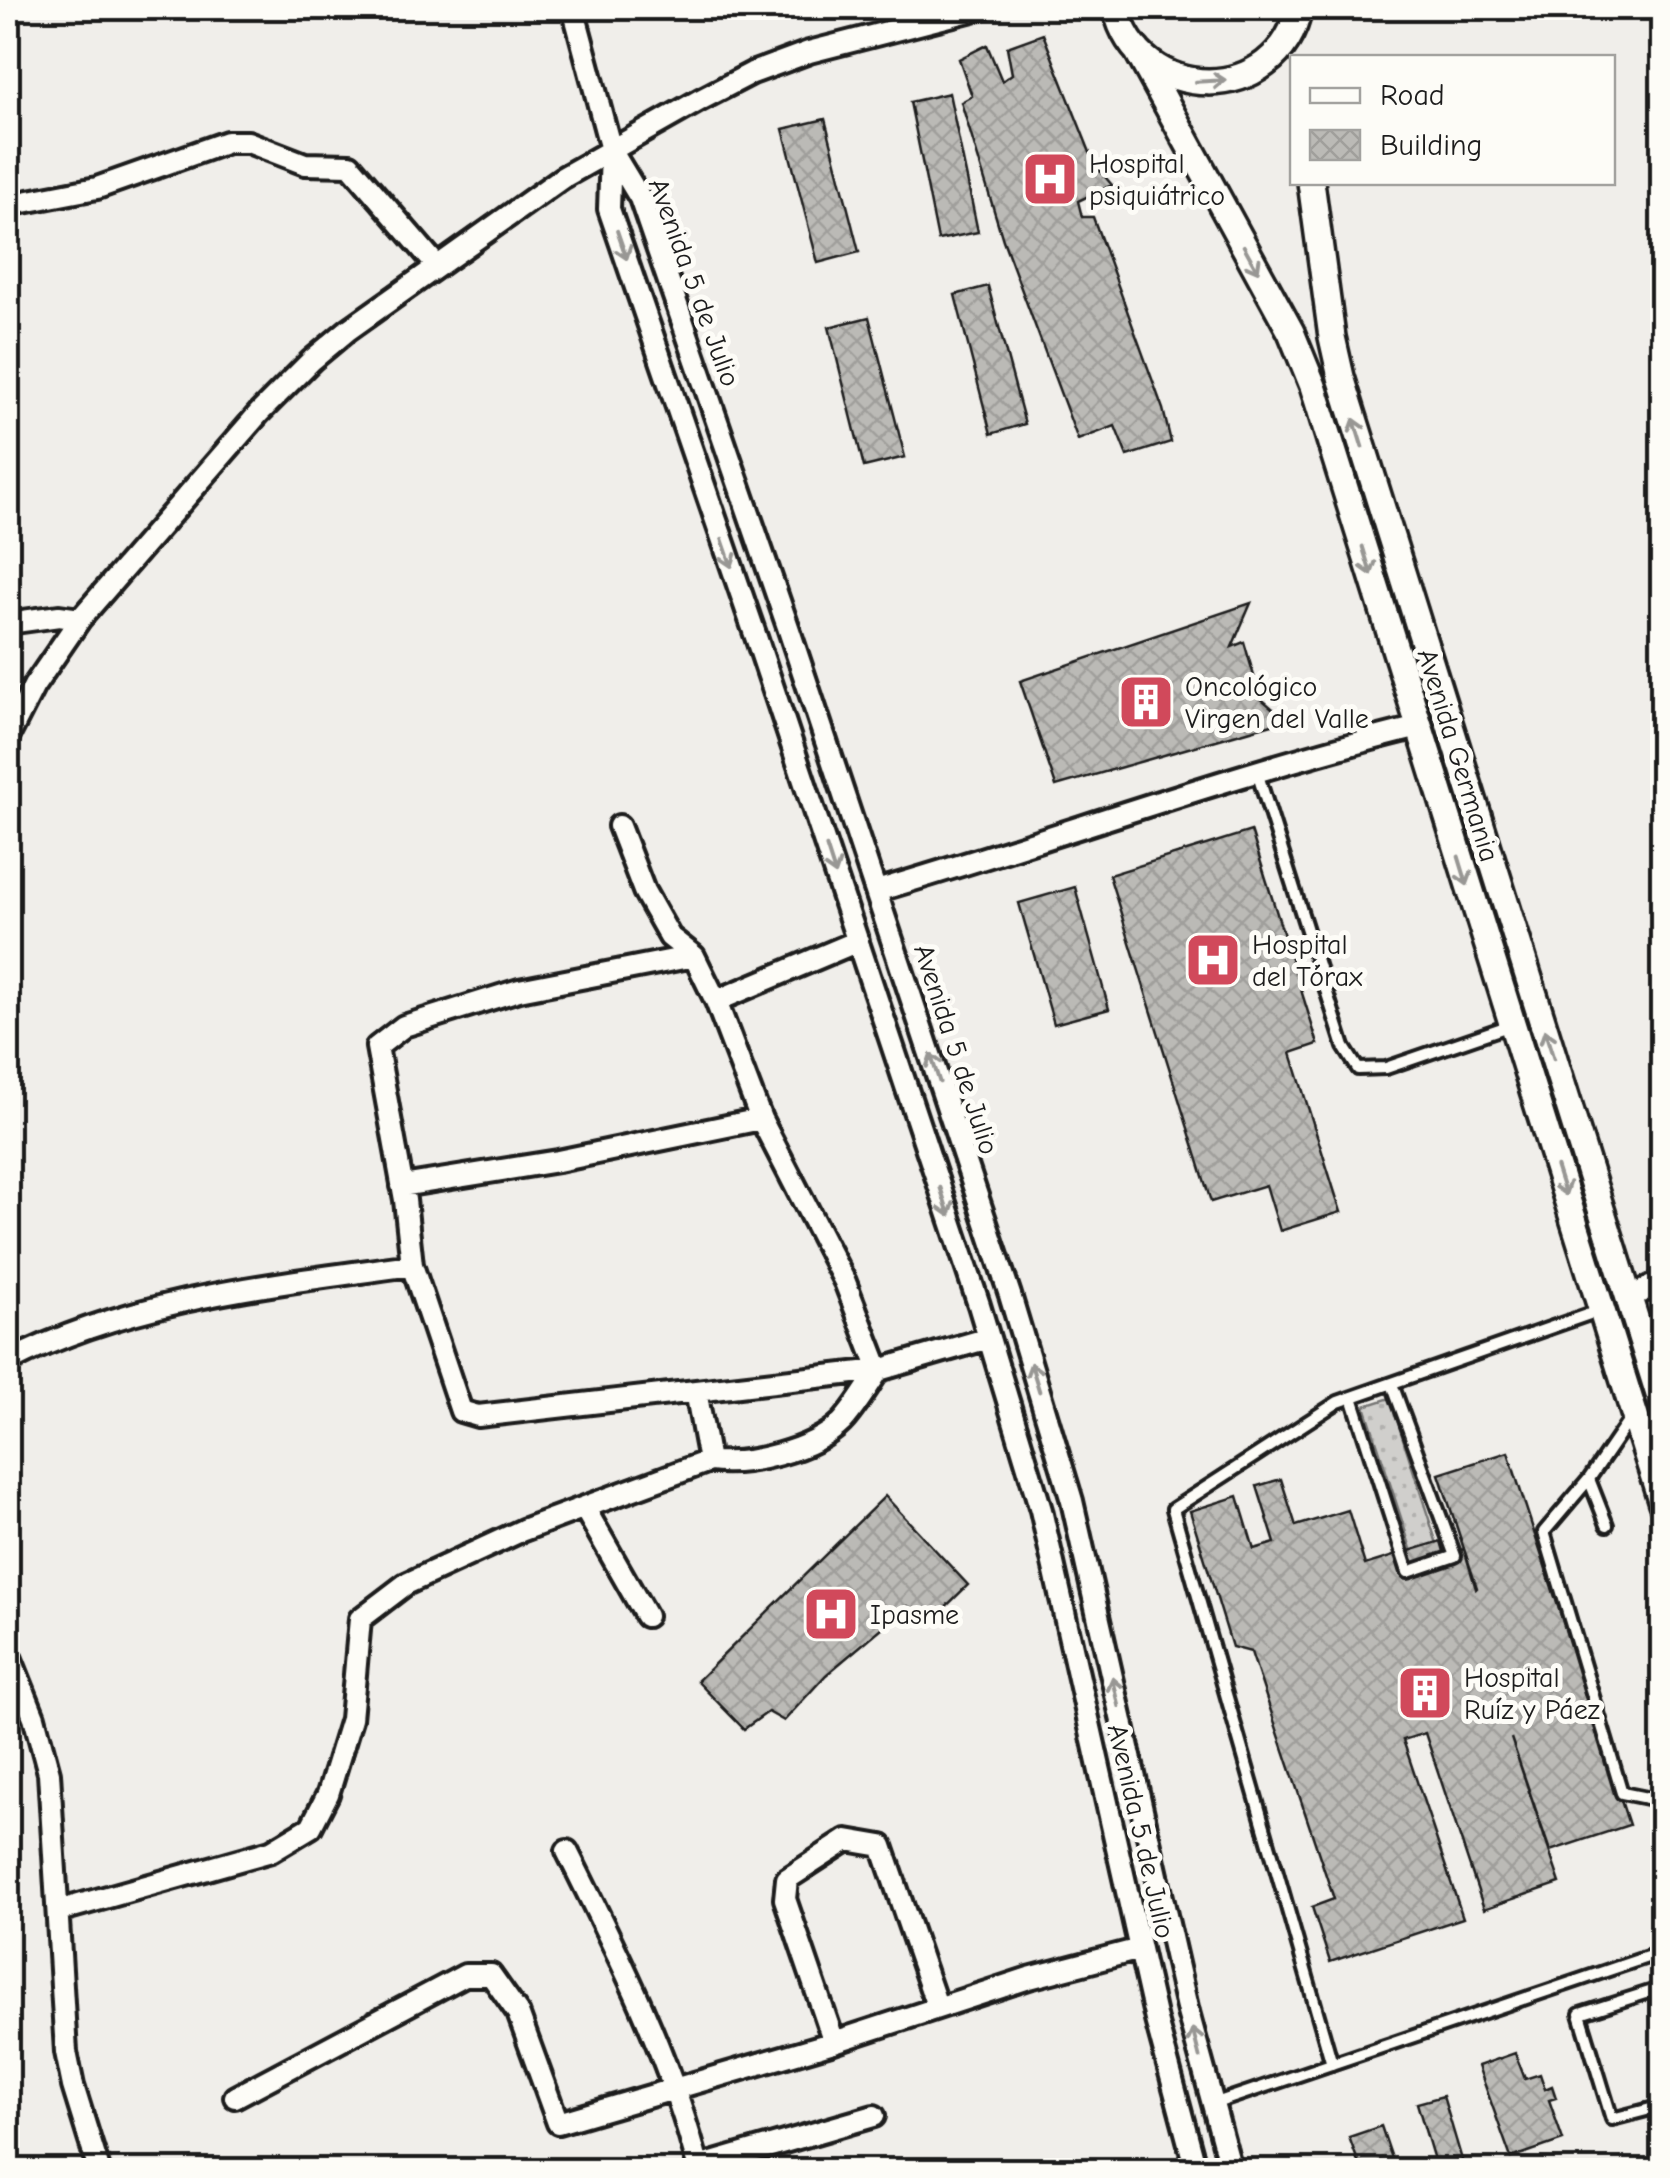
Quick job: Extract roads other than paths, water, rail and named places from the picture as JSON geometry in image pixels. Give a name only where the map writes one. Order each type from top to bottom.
[{"type":"street","points":[[573,8],[611,150]]},
{"type":"street","points":[[8,737],[44,671],[80,619],[286,385],[348,330],[562,178],[700,100],[784,60],[981,8]]},
{"type":"street","name":"Avenida Germania","points":[[1116,8],[1126,36],[1300,352],[1662,1503]]},
{"type":"street","points":[[1137,50],[1166,73],[1200,83],[1219,82],[1237,78],[1268,60],[1299,15]]},
{"type":"street","points":[[1294,55],[1299,15]]},
{"type":"street","points":[[8,205],[98,188],[227,142],[248,142],[305,164],[350,165],[438,266]]},
{"type":"street","name":"Avenida 5 de Julio","points":[[611,150],[640,198],[1010,1295],[1072,1501],[1212,2105],[1231,2170]]},
{"type":"street","name":"Avenida 5 de Julio","points":[[611,150],[609,209],[858,941],[989,1338],[1041,1510],[1140,1949],[1196,2170]]},
{"type":"street","name":"Avenida Germania","points":[[1311,185],[1341,377],[1662,1404]]},
{"type":"street","points":[[8,623],[59,616],[80,619]]},
{"type":"street","points":[[876,891],[1024,848],[1336,747],[1418,727]]},
{"type":"street","points":[[619,826],[653,906],[670,936],[694,956],[716,1001],[761,1120],[845,1282],[878,1370]]},
{"type":"street","points":[[716,1001],[858,941]]},
{"type":"street","points":[[694,956],[518,990],[404,1026],[378,1047],[412,1265],[461,1410],[478,1416],[878,1370],[989,1338]]},
{"type":"street","points":[[402,1186],[558,1161],[761,1120]]},
{"type":"street","points":[[8,1362],[48,1341],[93,1326],[213,1294],[412,1265]]},
{"type":"street","points":[[1629,1298],[1662,1281]]},
{"type":"street","points":[[58,1911],[271,1851],[311,1827],[328,1794],[351,1720],[360,1620],[406,1584],[523,1530],[708,1460],[726,1464],[793,1450],[840,1424],[878,1370]]},
{"type":"street","points":[[696,1391],[708,1460]]},
{"type":"street","points":[[585,1509],[646,1616]]},
{"type":"street","points":[[8,1652],[34,1717],[49,1772],[66,2052],[72,2086],[99,2170]]},
{"type":"street","points":[[834,2042],[785,1898],[788,1879],[847,1840],[882,1846],[937,2006]]},
{"type":"street","points":[[566,1851],[614,1946],[672,2089],[699,2168],[874,2116]]},
{"type":"street","points":[[234,2097],[465,1975],[491,1975],[518,2013],[558,2123],[834,2042],[937,2006],[1140,1949]]},
{"type":"lane","points":[[1258,772],[1344,1047],[1358,1069],[1386,1068],[1511,1025]]},
{"type":"lane","points":[[1332,2064],[1173,1509],[1338,1402],[1602,1310]]},
{"type":"lane","points":[[1352,1397],[1408,1572],[1455,1556],[1392,1384]]},
{"type":"lane","points":[[1634,1413],[1588,1479],[1544,1532],[1622,1792],[1662,1801]]},
{"type":"lane","points":[[1588,1479],[1608,1526]]},
{"type":"lane","points":[[1212,2105],[1662,1952]]},
{"type":"lane","points":[[1662,1988],[1580,2014],[1612,2119],[1662,2106]]},
{"type":"place","name":"Hospital psiquiátrico","points":[[1050,179]]},
{"type":"place","name":"Oncológico Virgen del Valle","points":[[1146,702]]},
{"type":"place","name":"Hospital del Tórax","points":[[1213,960]]},
{"type":"place","name":"Ipasme","points":[[831,1614]]},
{"type":"place","name":"Hospital Ruíz y Páez","points":[[1425,1693]]}]
